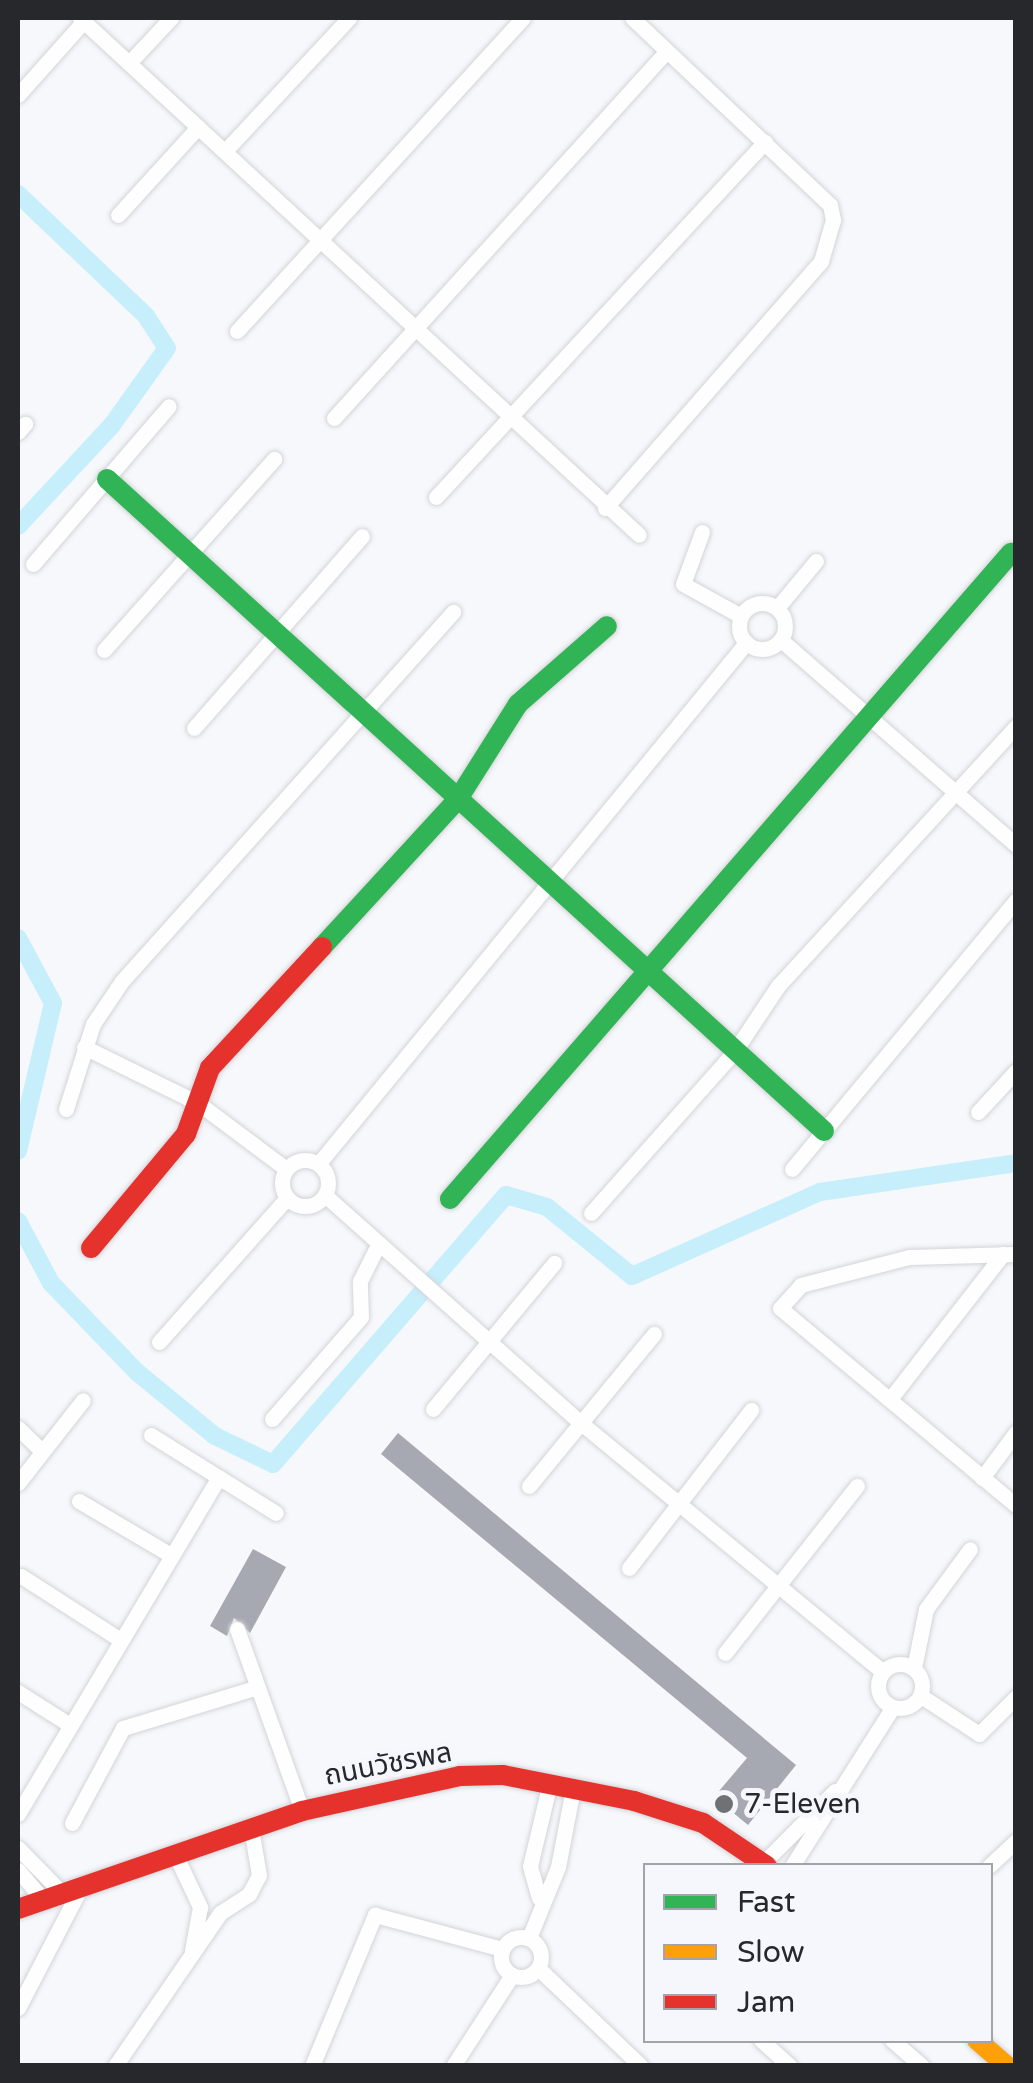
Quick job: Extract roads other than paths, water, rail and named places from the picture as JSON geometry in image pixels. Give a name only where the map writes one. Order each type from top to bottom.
[{"type":"street","points":[[129,63],[171,18]]},
{"type":"street","points":[[224,151],[349,18]]},
{"type":"street","points":[[237,332],[523,18]]},
{"type":"street","points":[[604,508],[831,240],[830,205],[632,18]]},
{"type":"street","points":[[18,96],[82,20],[512,417],[604,508],[639,535]]},
{"type":"street","points":[[334,418],[666,52]]},
{"type":"street","points":[[118,215],[198,127]]},
{"type":"street","points":[[436,497],[765,142]]},
{"type":"street","points":[[33,564],[169,406]]},
{"type":"street","points":[[104,650],[274,459]]},
{"type":"street","points":[[106,479],[366,713],[648,977],[824,1132]]},
{"type":"street","points":[[702,532],[684,584],[741,616]]},
{"type":"street","points":[[194,728],[362,536]]},
{"type":"street","points":[[450,1199],[648,977],[865,711],[1010,553]]},
{"type":"street","points":[[816,561],[777,608],[781,640],[1016,845]]},
{"type":"street","points":[[741,616],[757,603],[777,608]]},
{"type":"street","points":[[66,1109],[84,1047],[122,980],[453,612]]},
{"type":"street","points":[[741,616],[746,643]]},
{"type":"street","points":[[91,1248],[186,1134],[210,1068],[458,799],[518,704],[606,626]]},
{"type":"street","points":[[746,643],[764,650],[781,640]]},
{"type":"street","points":[[319,1163],[553,887],[634,770],[746,643]]},
{"type":"street","points":[[591,1213],[734,1052],[778,986],[1016,726]]},
{"type":"street","points":[[792,1169],[1016,900]]},
{"type":"street","points":[[84,1047],[198,1103],[286,1168]]},
{"type":"street","points":[[978,1112],[1016,1071]]},
{"type":"street","points":[[286,1168],[301,1158],[319,1163]]},
{"type":"street","points":[[319,1163],[327,1197],[581,1423],[882,1671],[914,1668]]},
{"type":"street","points":[[159,1342],[287,1198],[286,1168]]},
{"type":"street","points":[[287,1198],[299,1205],[327,1197]]},
{"type":"street","points":[[272,1419],[361,1317],[360,1281],[380,1243]]},
{"type":"street","points":[[890,1399],[1009,1254]]},
{"type":"street","points":[[1009,1254],[909,1257],[784,1294],[780,1308],[791,1324],[890,1399],[1016,1505]]},
{"type":"street","points":[[433,1409],[554,1263]]},
{"type":"street","points":[[529,1486],[654,1334]]},
{"type":"street","points":[[18,1484],[40,1450],[83,1400]]},
{"type":"street","points":[[630,1568],[751,1410]]},
{"type":"street","points":[[18,1428],[40,1450]]},
{"type":"street","points":[[982,1478],[1016,1432]]},
{"type":"street","points":[[151,1435],[276,1513]]},
{"type":"street","points":[[18,1813],[118,1638],[219,1477]]},
{"type":"street","points":[[725,1653],[858,1486]]},
{"type":"street","points":[[79,1501],[169,1554]]},
{"type":"street","points":[[970,1549],[926,1609],[914,1668],[921,1696],[979,1734],[1016,1698]]},
{"type":"street","points":[[21,1576],[118,1638]]},
{"type":"street","points":[[237,1629],[302,1811]]},
{"type":"street","points":[[882,1671],[877,1686],[893,1706]]},
{"type":"street","points":[[72,1823],[122,1728],[255,1688]]},
{"type":"street","points":[[18,1692],[70,1725]]},
{"type":"street","points":[[794,1863],[835,1790],[893,1706],[921,1696]]},
{"type":"street","name":"ถนนวัชรพล","points":[[18,1909],[302,1811],[460,1776],[550,1783],[703,1824],[763,1863]]},
{"type":"street","points":[[539,1898],[530,1866],[550,1783]]},
{"type":"street","points":[[529,1938],[539,1898],[558,1868],[573,1788]]},
{"type":"street","points":[[766,1863],[835,1790]]},
{"type":"street","points":[[192,1950],[204,1947],[220,1913],[259,1875],[251,1828]]},
{"type":"street","points":[[993,1863],[1016,1841]]},
{"type":"street","points":[[18,1848],[62,1894]]},
{"type":"street","points":[[114,2066],[192,1950],[200,1906],[175,1854]]},
{"type":"street","points":[[18,1870],[62,1894]]},
{"type":"street","points":[[18,2008],[62,1894]]},
{"type":"street","points":[[200,1906],[220,1913]]},
{"type":"street","points":[[312,2066],[374,1915],[502,1949],[529,1938]]},
{"type":"street","points":[[529,1938],[540,1951],[538,1968]]},
{"type":"street","points":[[502,1949],[512,1975]]},
{"type":"street","points":[[452,2066],[512,1975],[538,1968]]},
{"type":"street","points":[[538,1968],[641,2066]]},
{"type":"street","points":[[765,2043],[787,2065]]},
{"type":"street","points":[[895,2043],[922,2066]]},
{"type":"street","points":[[980,2043],[1007,2066]]},
{"type":"waterway","points":[[18,194],[146,316],[167,348],[112,425],[18,526]]},
{"type":"waterway","points":[[18,938],[53,1003],[18,1151]]},
{"type":"waterway","points":[[18,1221],[51,1283],[138,1373],[215,1436],[273,1464],[506,1195],[547,1207],[632,1276],[820,1192],[1016,1163]]},
{"type":"place","name":"7-Eleven","points":[[724,1804]]}]
